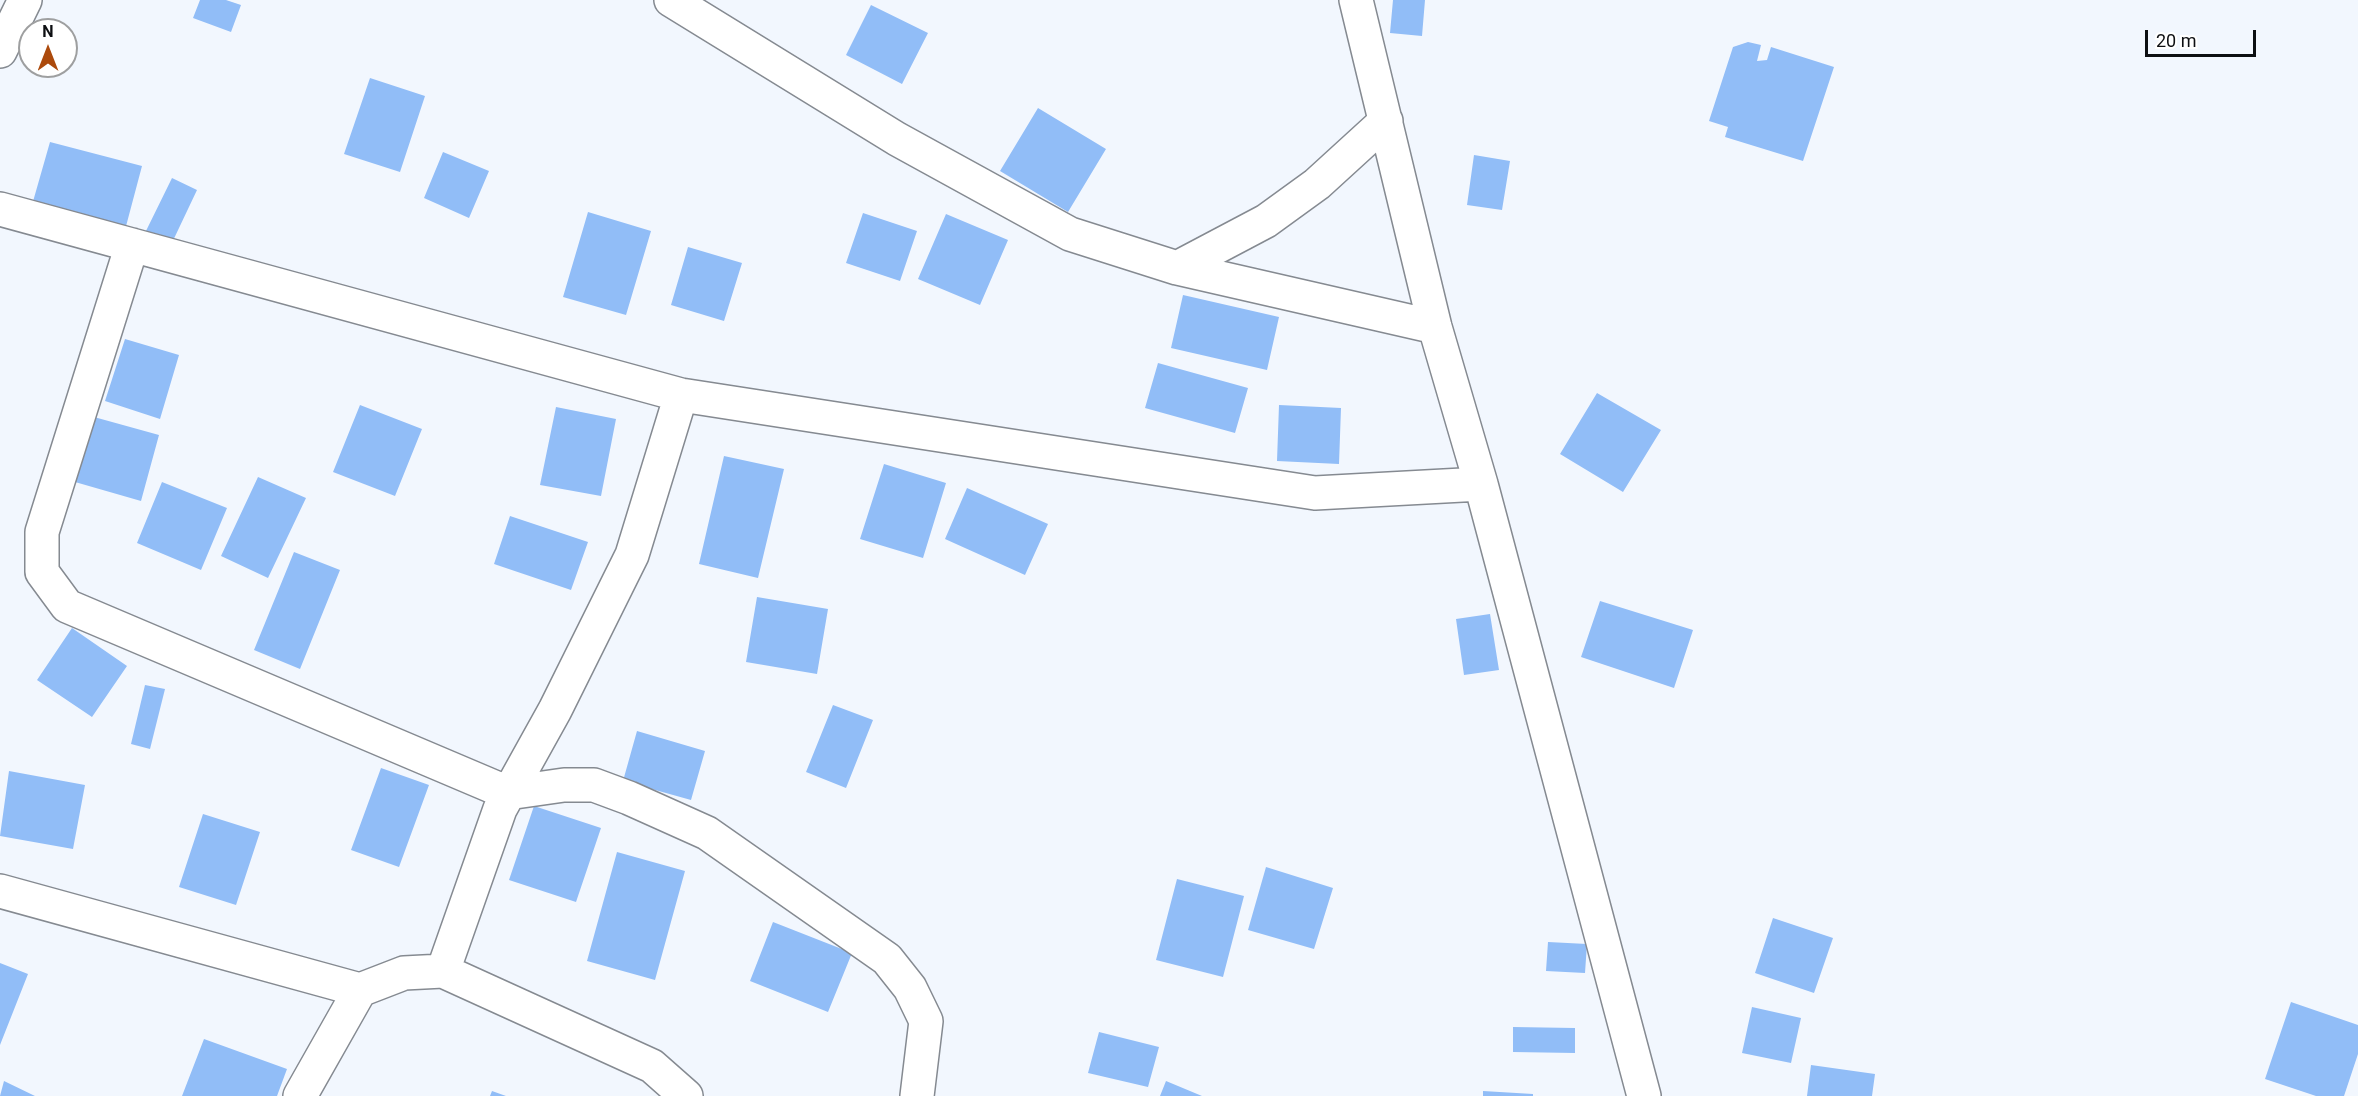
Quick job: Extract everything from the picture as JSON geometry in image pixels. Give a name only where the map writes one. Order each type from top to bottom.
[{"type":"street","points":[[0,51],[25,0]]},
{"type":"street","points":[[671,0],[897,139],[1070,234],[1177,268],[1435,327]]},
{"type":"street","points":[[1356,0],[1435,327],[1481,483],[1644,1096]]},
{"type":"street","points":[[1177,268],[1266,221],[1317,184],[1386,121]]},
{"type":"street","points":[[0,209],[681,395],[1316,493],[1481,483]]},
{"type":"street","points":[[132,245],[42,532],[42,572],[67,606],[508,793],[564,784],[594,785],[707,833],[887,958],[909,988],[926,1021],[918,1096]]},
{"type":"street","points":[[443,971],[500,809],[555,710],[632,555],[681,395]]},
{"type":"street","points":[[0,891],[360,990],[404,973],[443,971],[652,1066],[686,1096]]},
{"type":"street","points":[[300,1096],[360,990]]},
{"type":"building","points":[[200,0],[226,0],[241,5],[231,32],[193,18]]},
{"type":"building","points":[[1393,0],[1425,0],[1422,36],[1390,33]]},
{"type":"building","points":[[871,5],[928,33],[902,84],[846,55]]},
{"type":"building","points":[[1748,42],[1761,45],[1757,61],[1767,60],[1771,47],[1834,67],[1803,161],[1725,137],[1728,127],[1709,121],[1733,47]]},
{"type":"building","points":[[370,78],[425,96],[400,172],[344,154]]},
{"type":"building","points":[[1038,108],[1106,149],[1068,212],[1000,171]]},
{"type":"building","points":[[50,142],[142,166],[125,230],[32,205]]},
{"type":"building","points":[[443,152],[489,171],[469,218],[424,198]]},
{"type":"building","points":[[1474,155],[1510,161],[1502,210],[1467,205]]},
{"type":"building","points":[[172,178],[197,190],[170,247],[144,235]]},
{"type":"building","points":[[588,212],[651,231],[626,315],[563,297]]},
{"type":"building","points":[[863,213],[917,231],[900,281],[846,263]]},
{"type":"building","points":[[946,214],[1008,240],[980,305],[918,279]]},
{"type":"building","points":[[688,247],[742,263],[724,321],[671,305]]},
{"type":"building","points":[[1183,295],[1279,317],[1267,370],[1171,348]]},
{"type":"building","points":[[125,339],[179,355],[160,419],[105,401]]},
{"type":"building","points":[[1158,363],[1248,388],[1235,433],[1145,408]]},
{"type":"building","points":[[1597,393],[1661,430],[1623,492],[1560,454]]},
{"type":"building","points":[[360,405],[422,429],[395,496],[333,472]]},
{"type":"building","points":[[1279,405],[1341,408],[1339,464],[1277,461]]},
{"type":"building","points":[[556,407],[616,419],[601,496],[540,485]]},
{"type":"building","points":[[94,417],[159,435],[141,501],[75,482]]},
{"type":"building","points":[[724,456],[784,469],[758,578],[699,564]]},
{"type":"building","points":[[884,464],[946,483],[923,558],[860,539]]},
{"type":"building","points":[[258,477],[306,498],[268,578],[221,556]]},
{"type":"building","points":[[162,482],[227,508],[201,570],[137,543]]},
{"type":"building","points":[[967,488],[1048,524],[1025,575],[945,539]]},
{"type":"building","points":[[510,516],[588,542],[571,590],[494,564]]},
{"type":"building","points":[[294,552],[340,570],[300,669],[254,650]]},
{"type":"building","points":[[757,597],[828,609],[817,674],[746,662]]},
{"type":"building","points":[[1600,601],[1693,630],[1674,688],[1581,657]]},
{"type":"building","points":[[1490,614],[1499,670],[1464,675],[1456,619]]},
{"type":"building","points":[[72,628],[127,666],[92,717],[37,680]]},
{"type":"building","points":[[145,685],[165,689],[150,749],[131,744]]},
{"type":"building","points":[[833,705],[873,720],[846,788],[806,772]]},
{"type":"building","points":[[637,731],[705,751],[691,800],[623,781]]},
{"type":"building","points":[[381,768],[429,785],[399,867],[351,850]]},
{"type":"building","points":[[9,771],[85,785],[73,849],[0,836]]},
{"type":"building","points":[[534,806],[601,828],[576,902],[509,880]]},
{"type":"building","points":[[203,814],[260,832],[236,905],[179,887]]},
{"type":"building","points":[[617,852],[685,871],[655,980],[587,961]]},
{"type":"building","points":[[1266,867],[1333,888],[1314,949],[1248,930]]},
{"type":"building","points":[[1177,879],[1244,896],[1223,977],[1156,960]]},
{"type":"building","points":[[1773,918],[1833,938],[1814,993],[1755,973]]},
{"type":"building","points":[[773,922],[852,953],[828,1012],[750,981]]},
{"type":"building","points":[[1548,942],[1587,944],[1585,973],[1546,971]]},
{"type":"building","points":[[0,963],[28,974],[0,1045]]},
{"type":"building","points":[[2291,1002],[2358,1025],[2358,1054],[2344,1096],[2316,1096],[2265,1079]]},
{"type":"building","points":[[1752,1007],[1801,1018],[1791,1063],[1742,1053]]},
{"type":"building","points":[[1513,1027],[1575,1028],[1575,1053],[1513,1052]]},
{"type":"building","points":[[1099,1032],[1159,1047],[1148,1087],[1088,1073]]},
{"type":"building","points":[[204,1039],[287,1069],[277,1096],[182,1096]]},
{"type":"building","points":[[1811,1065],[1875,1074],[1872,1096],[1807,1096]]},
{"type":"building","points":[[4,1081],[35,1096],[0,1096]]},
{"type":"building","points":[[1166,1081],[1202,1096],[1160,1096]]},
{"type":"building","points":[[492,1091],[506,1096],[490,1096]]},
{"type":"building","points":[[1483,1091],[1533,1094],[1533,1096],[1483,1096]]}]
